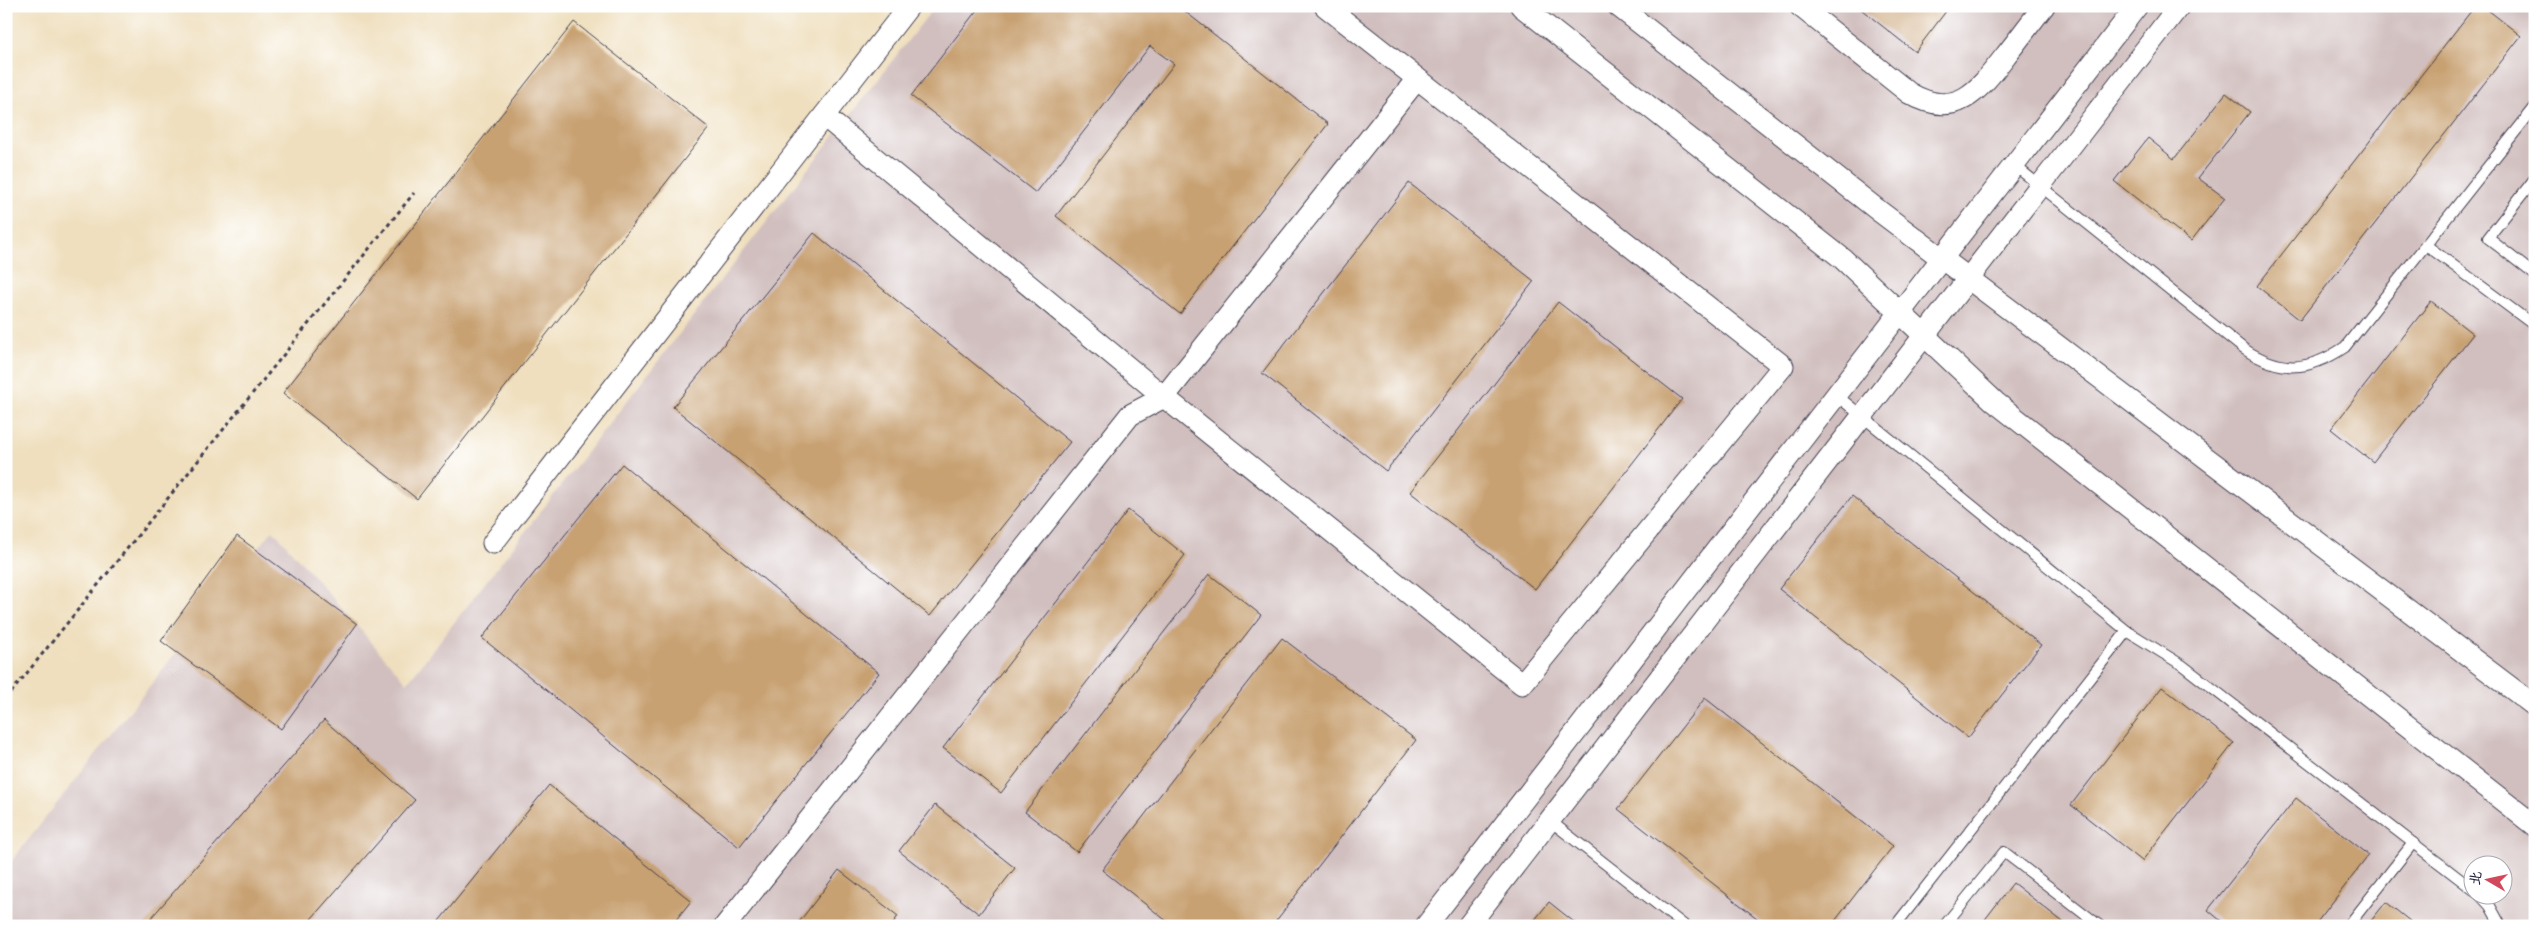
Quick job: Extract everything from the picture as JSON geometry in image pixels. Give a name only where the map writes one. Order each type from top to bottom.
[{"type":"street","points":[[493,543],[909,6]]},
{"type":"street","points":[[824,116],[1164,397],[1522,684],[1783,366],[1325,6]]},
{"type":"street","points":[[1521,6],[1843,259],[1995,402],[2535,826]]},
{"type":"street","points":[[1618,6],[1968,278],[2535,706]]},
{"type":"street","points":[[1800,6],[1909,93],[1926,101],[1945,103],[1964,99],[1981,88],[2044,6]]},
{"type":"street","points":[[1426,926],[2137,6]]},
{"type":"street","points":[[1468,926],[2179,6]]},
{"type":"street","points":[[725,926],[1130,415],[1164,397],[1417,79]]},
{"type":"lane","points":[[2014,165],[2244,349],[2263,361],[2284,367],[2313,364],[2327,359],[2344,347],[2535,107]]},
{"type":"lane","points":[[2535,178],[2488,238],[2535,275]]},
{"type":"lane","points":[[2426,246],[2535,326]]},
{"type":"lane","points":[[1836,395],[2127,632],[2182,665],[2464,882]]},
{"type":"lane","points":[[1895,926],[2127,632]]},
{"type":"lane","points":[[1549,820],[1685,926]]},
{"type":"lane","points":[[2348,926],[2413,843]]},
{"type":"lane","points":[[1944,926],[2004,852],[2100,926]]},
{"type":"lane","points":[[2488,904],[2501,926]]},
{"type":"path","points":[[6,699],[414,193]]},
{"type":"shaded area","points":[[935,6],[2535,6],[2535,926],[6,926],[6,868],[273,530],[407,683]]},
{"type":"building","points":[[980,6],[1178,6],[1328,124],[1180,314],[1056,216],[1174,64],[1150,46],[1036,193],[911,96]]},
{"type":"building","points":[[1857,6],[1950,6],[1915,52]]},
{"type":"building","points":[[2475,6],[2483,6],[2521,36],[2300,320],[2257,286]]},
{"type":"building","points":[[574,22],[709,128],[417,499],[283,393]]},
{"type":"building","points":[[2226,93],[2250,112],[2198,178],[2225,198],[2191,241],[2114,181],[2148,138],[2174,159]]},
{"type":"building","points":[[1409,183],[1534,281],[1386,471],[1262,373]]},
{"type":"building","points":[[814,233],[1070,442],[930,616],[673,407]]},
{"type":"building","points":[[2431,301],[2473,334],[2373,462],[2331,429]]},
{"type":"building","points":[[1558,302],[1682,399],[1535,589],[1410,492]]},
{"type":"building","points":[[622,464],[879,673],[739,847],[482,638]]},
{"type":"building","points":[[1852,496],[2041,645],[1968,738],[1779,589]]},
{"type":"building","points":[[1128,510],[1185,555],[1001,793],[943,748]]},
{"type":"building","points":[[237,536],[357,624],[281,729],[161,641]]},
{"type":"building","points":[[1209,574],[1261,615],[1077,852],[1025,812]]},
{"type":"building","points":[[1282,638],[1416,740],[1272,926],[1173,926],[1102,870]]},
{"type":"building","points":[[2162,687],[2234,743],[2142,861],[2071,805]]},
{"type":"building","points":[[1705,698],[1893,846],[1831,926],[1767,926],[1618,809]]},
{"type":"building","points":[[324,720],[415,800],[305,926],[144,926]]},
{"type":"building","points":[[549,785],[691,901],[671,926],[435,926]]},
{"type":"building","points":[[2296,798],[2369,855],[2314,926],[2227,926],[2208,910]]},
{"type":"building","points":[[935,805],[1015,868],[979,914],[899,851]]},
{"type":"building","points":[[839,870],[898,916],[891,926],[796,926]]},
{"type":"building","points":[[2013,883],[2068,926],[1980,926]]},
{"type":"building","points":[[1549,902],[1579,926],[1530,926]]},
{"type":"building","points":[[2386,902],[2416,926],[2367,926]]}]
